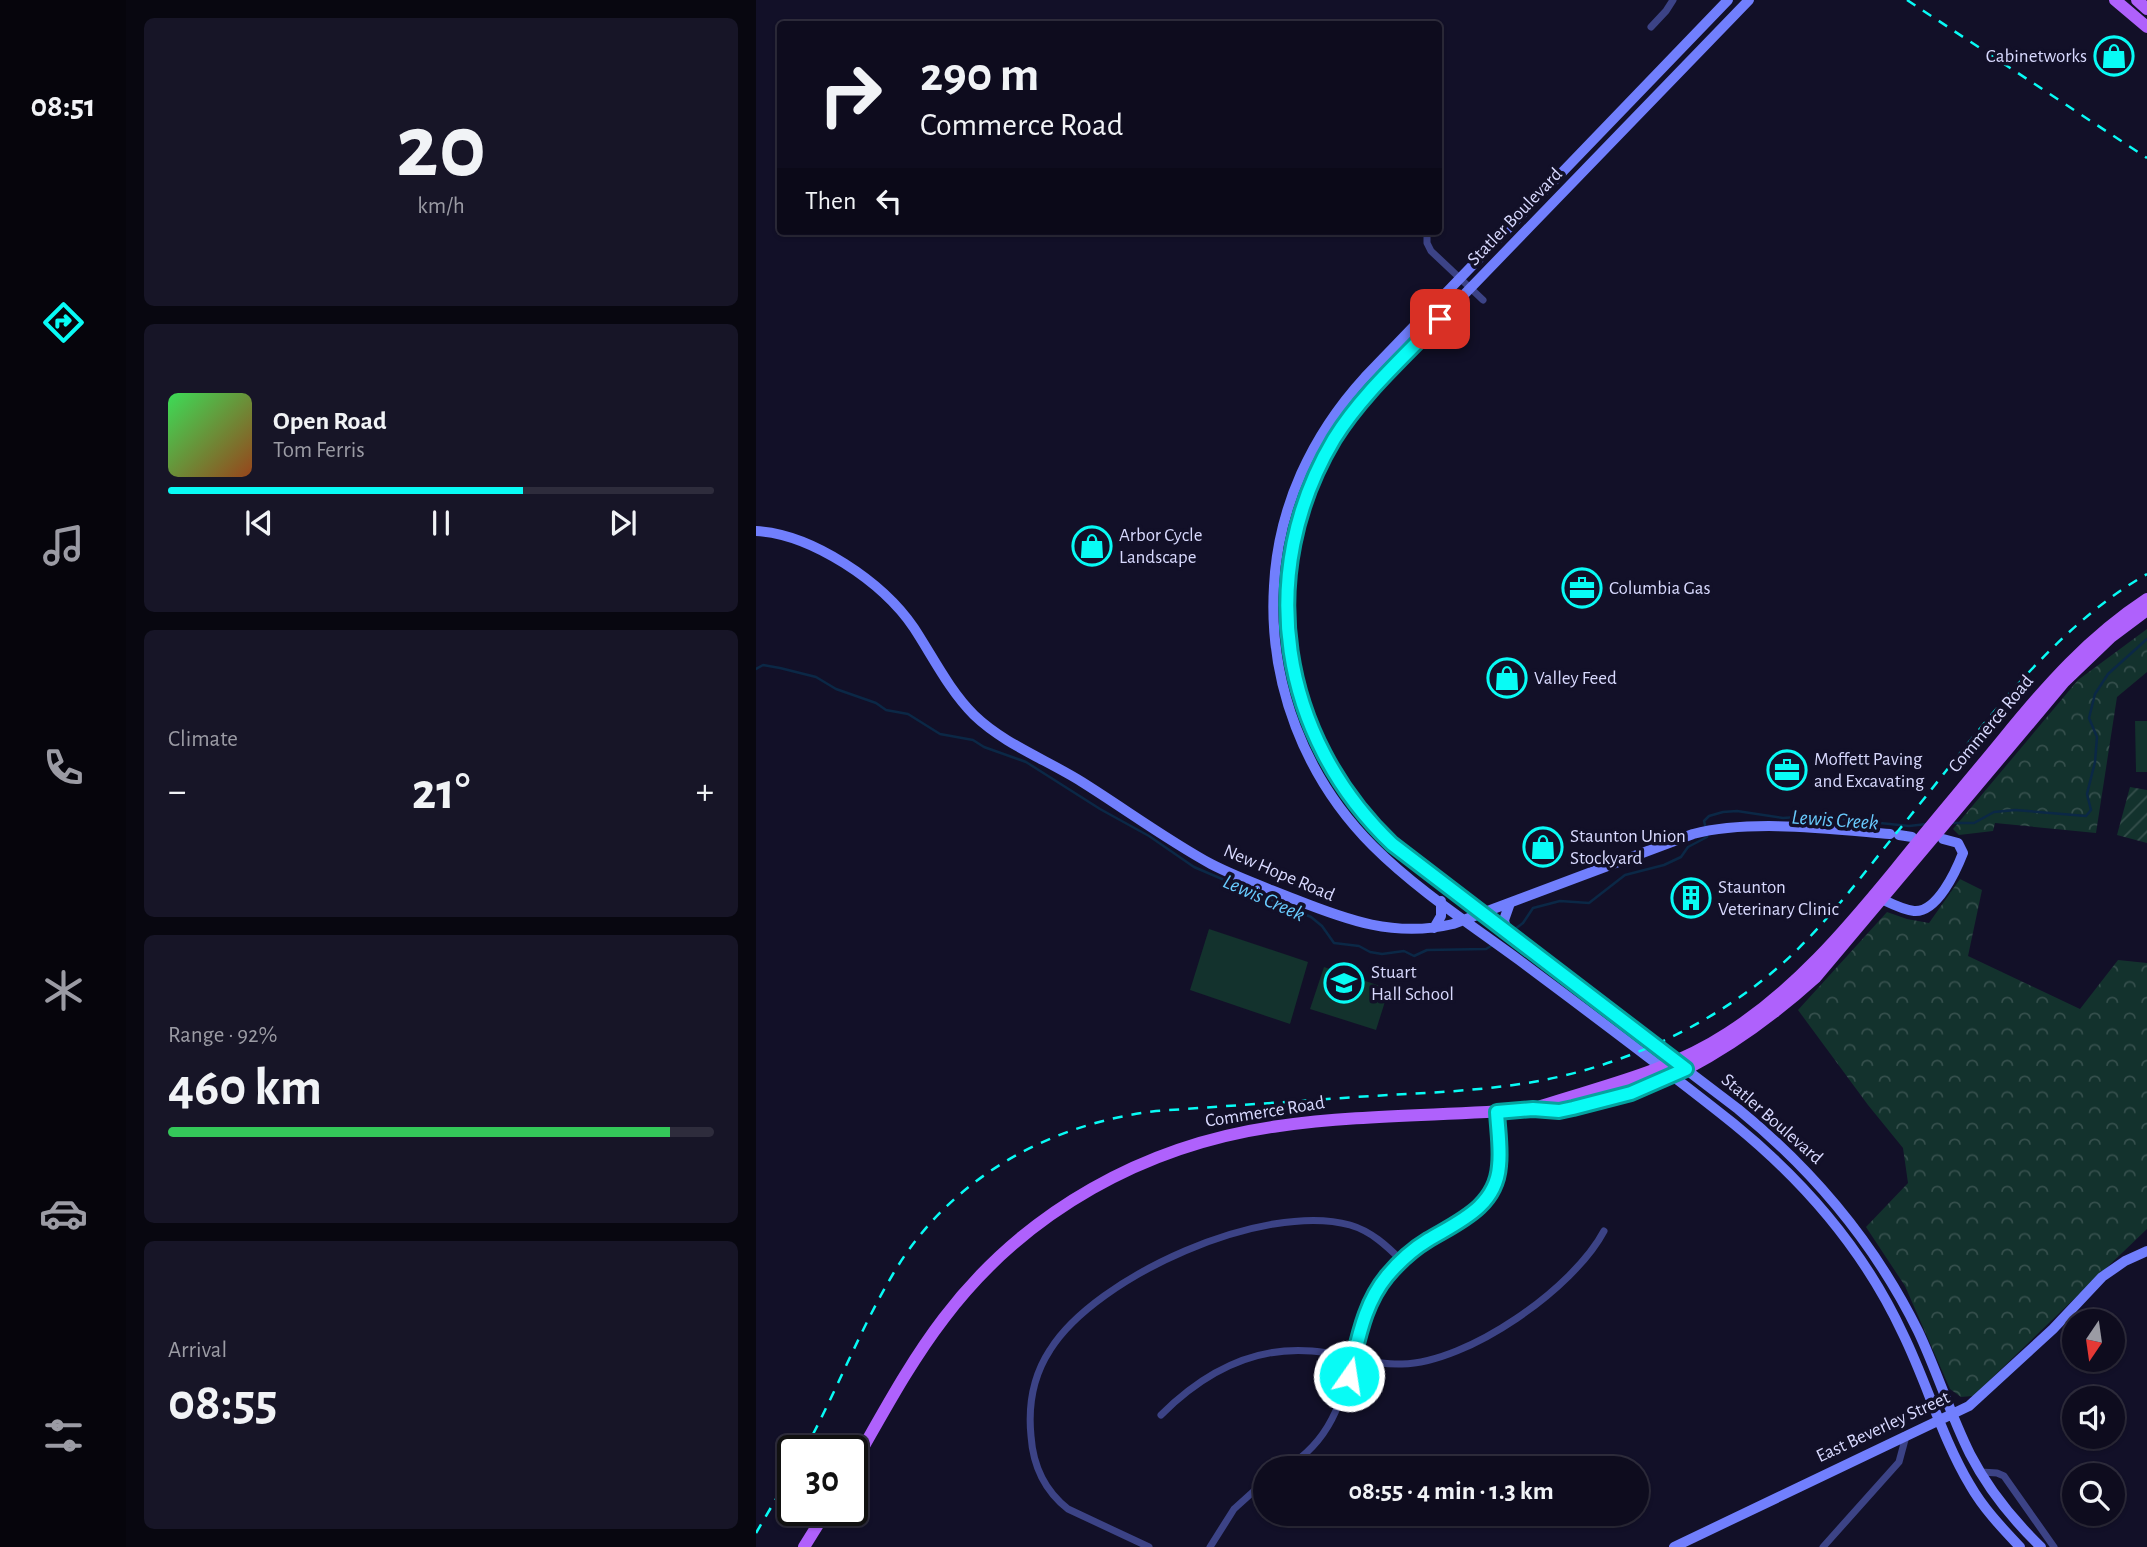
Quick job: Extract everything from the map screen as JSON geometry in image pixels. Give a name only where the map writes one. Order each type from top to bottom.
[{"type":"main road","name":"Statler Boulevard","points":[[1728,0],[1357,384],[1319,436],[1298,480],[1277,552],[1273,593],[1279,673],[1291,715],[1311,761],[1334,800],[1363,835],[1388,859],[1441,901],[1666,1072],[1770,1155],[1803,1188],[1842,1235],[1881,1292],[1902,1331],[1940,1422],[1971,1486],[1998,1523],[2020,1547]]},
{"type":"main road","name":"Statler Boulevard","points":[[1749,0],[1362,401],[1330,447],[1312,484],[1297,527],[1290,568],[1287,611],[1290,650],[1299,694],[1312,730],[1333,773],[1355,804],[1392,844],[1774,1139],[1847,1218],[1880,1264],[1907,1311],[1980,1472],[2008,1513],[2040,1547]]},
{"type":"main road","points":[[2115,0],[2147,27]]},
{"type":"main road","points":[[2137,0],[2147,9]]},
{"type":"main road","name":"New Hope Road","points":[[756,531],[801,541],[863,577],[886,596],[903,614],[957,694],[981,720],[1202,859],[1268,889],[1355,922],[1400,930],[1434,928],[1485,916],[1705,831],[1751,826],[1912,837]]},
{"type":"main road","name":"Commerce Road","points":[[868,1440],[924,1346],[967,1290],[1027,1232],[1064,1205],[1139,1164],[1175,1150],[1256,1129],[1342,1120],[1533,1109],[1666,1072],[1681,1065],[1789,988],[1813,965],[1878,898],[2071,660],[2116,620],[2147,599]]},
{"type":"main road","name":"Commerce Road","points":[[1952,809],[2064,682],[2111,637],[2147,610]]},
{"type":"main road","points":[[1878,898],[1915,911],[1931,907],[1963,853],[1958,843],[1943,839]]},
{"type":"main road","points":[[1434,928],[1441,916],[1441,901]]},
{"type":"main road","points":[[1507,933],[1504,925],[1508,908]]},
{"type":"main road","name":"East Beverley Street","points":[[1674,1547],[1906,1435],[1940,1422],[1976,1400],[2053,1329],[2110,1271],[2145,1255]]},
{"type":"main road","points":[[804,1547],[817,1526]]},
{"type":"street","points":[[1651,27],[1673,0]]},
{"type":"street","points":[[1427,235],[1431,251],[1483,300]]},
{"type":"street","points":[[1301,1456],[1311,1448],[1330,1423],[1343,1395],[1357,1337],[1380,1286],[1402,1261],[1426,1241],[1465,1219],[1488,1196],[1498,1176],[1500,1165],[1497,1112]]},
{"type":"street","points":[[1149,1547],[1068,1509],[1057,1500],[1040,1473],[1031,1441],[1031,1397],[1039,1371],[1060,1336],[1109,1292],[1153,1265],[1209,1241],[1239,1232],[1289,1223],[1325,1220],[1337,1222],[1352,1225],[1374,1236],[1402,1261]]},
{"type":"street","points":[[1161,1415],[1195,1383],[1230,1364],[1248,1358],[1289,1350],[1403,1364],[1436,1360],[1465,1349],[1533,1305],[1594,1249],[1604,1231]]},
{"type":"street","points":[[1823,1547],[1899,1462],[1906,1435]]},
{"type":"street","points":[[1980,1472],[2004,1476],[2054,1547]]},
{"type":"street","points":[[1210,1547],[1234,1509],[1253,1492]]},
{"type":"green space","points":[[2147,629],[2147,672],[2117,697],[2096,833],[1995,823],[1993,831],[1959,835],[1953,829],[2078,680]]},
{"type":"green space","points":[[2135,721],[2147,721],[2147,772],[2136,772]]},
{"type":"green space","points":[[2130,787],[2147,790],[2147,843],[2117,835]]},
{"type":"green space","points":[[1960,879],[1982,890],[1968,956],[2080,1009],[2118,960],[2147,963],[2147,1229],[1973,1396],[1961,1397],[1950,1389],[1905,1286],[1866,1227],[1908,1183],[1903,1148],[1798,1010],[1887,912],[1929,923]]},
{"type":"green space","points":[[1209,929],[1308,962],[1290,1024],[1190,990]]},
{"type":"green space","points":[[1324,967],[1389,989],[1376,1030],[1310,1009]]},
{"type":"waterway","name":"Lewis Creek","points":[[1951,823],[1974,823],[1994,812],[2015,810],[2086,816],[2091,810],[2087,794],[2095,762],[2097,737],[2089,718],[2095,694],[2108,674],[2147,639]]},
{"type":"waterway","name":"Lewis Creek","points":[[756,669],[763,665],[816,677],[836,689],[876,703],[886,710],[908,714],[940,734],[973,740],[984,747],[1026,762],[1100,809],[1149,836],[1194,867],[1311,917],[1322,926],[1334,943],[1359,946],[1382,954],[1404,951],[1414,956],[1427,950],[1486,949],[1491,946]]},
{"type":"waterway","name":"Lewis Creek","points":[[1706,829],[1704,821],[1709,816],[1737,811],[1783,818],[1812,816],[1909,826],[1927,824]]},
{"type":"waterway","name":"Lewis Creek","points":[[1511,932],[1523,923],[1533,908],[1560,901],[1589,903],[1625,875],[1664,865],[1681,857],[1688,847],[1707,835]]},
{"type":"railway","points":[[1907,0],[2147,158]]},
{"type":"railway","points":[[812,1435],[881,1296],[916,1240],[943,1210],[972,1184],[1040,1143],[1116,1118],[1156,1111],[1492,1088],[1566,1075],[1662,1042],[1692,1027],[1749,991],[1792,955],[1840,904],[1982,726],[2043,657],[2110,598],[2147,574]]},
{"type":"railway","points":[[756,1533],[777,1497]]},
{"type":"place","name":"Cabinetworks","points":[[2114,56]]},
{"type":"place","name":"Arbor Cycle Landscape","points":[[1092,546]]},
{"type":"place","name":"Columbia Gas","points":[[1582,588]]},
{"type":"place","name":"Valley Feed","points":[[1507,678]]},
{"type":"place","name":"Moffett Paving and Excavating","points":[[1787,770]]},
{"type":"place","name":"Staunton Union Stockyard","points":[[1543,847]]},
{"type":"place","name":"Staunton Veterinary Clinic","points":[[1691,898]]},
{"type":"place","name":"Stuart Hall School","points":[[1344,983]]},
{"type":"route","points":[[1349,1376],[1357,1337],[1368,1308],[1389,1274],[1416,1248],[1474,1213],[1488,1196],[1498,1176],[1500,1165],[1497,1112],[1533,1109],[1559,1111],[1573,1108],[1631,1093],[1686,1069],[1392,844],[1338,781],[1305,712],[1292,660],[1287,611],[1292,554],[1306,500],[1319,468],[1341,428],[1365,397],[1440,319]]}]
